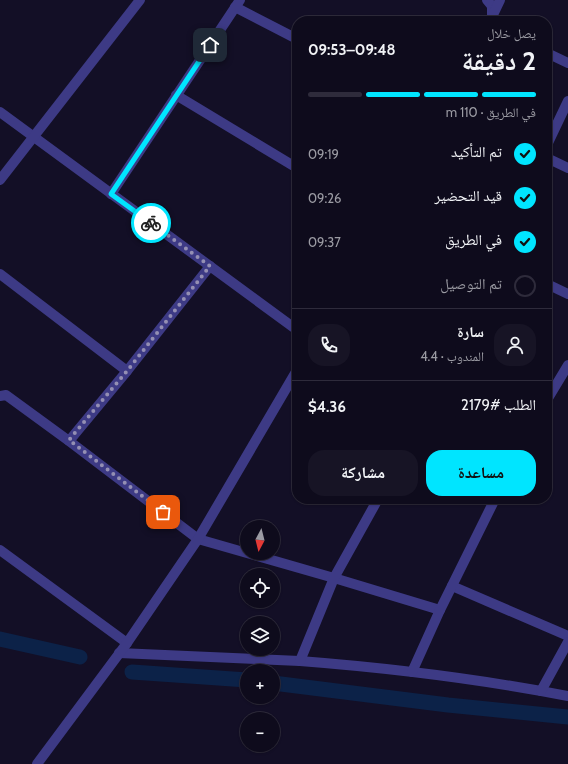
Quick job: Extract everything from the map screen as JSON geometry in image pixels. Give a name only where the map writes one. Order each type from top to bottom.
[{"type":"street","points":[[0,180],[140,0]]},
{"type":"street","points":[[487,0],[492,6],[491,16]]},
{"type":"street","points":[[492,16],[500,0]]},
{"type":"street","points":[[111,194],[237,4],[292,37]]},
{"type":"street","points":[[552,56],[568,63]]},
{"type":"street","points":[[176,95],[292,165]]},
{"type":"street","points":[[552,135],[568,101]]},
{"type":"street","points":[[0,112],[292,326]]},
{"type":"street","points":[[552,160],[568,168]]},
{"type":"street","points":[[69,440],[127,371],[210,266]]},
{"type":"street","points":[[0,274],[127,371]]},
{"type":"street","points":[[552,286],[568,294]]},
{"type":"street","points":[[552,391],[568,364]]},
{"type":"street","points":[[37,764],[127,643],[198,539],[292,379]]},
{"type":"street","points":[[0,396],[6,395],[69,440],[198,539],[440,610]]},
{"type":"street","points":[[300,661],[334,578],[375,504]]},
{"type":"street","points":[[412,672],[440,610],[493,504]]},
{"type":"street","points":[[0,550],[127,643]]},
{"type":"street","points":[[452,586],[568,636]]},
{"type":"street","points":[[541,691],[568,642]]},
{"type":"street","points":[[119,653],[300,661],[412,672],[568,696]]},
{"type":"waterway","points":[[0,639],[80,657]]},
{"type":"waterway","points":[[132,672],[240,680]]},
{"type":"waterway","points":[[280,684],[448,705],[568,717]]},
{"type":"way so far","points":[[151,223],[210,266],[127,371],[69,440],[163,512]]},
{"type":"route","points":[[151,223],[111,194],[210,45]]}]
